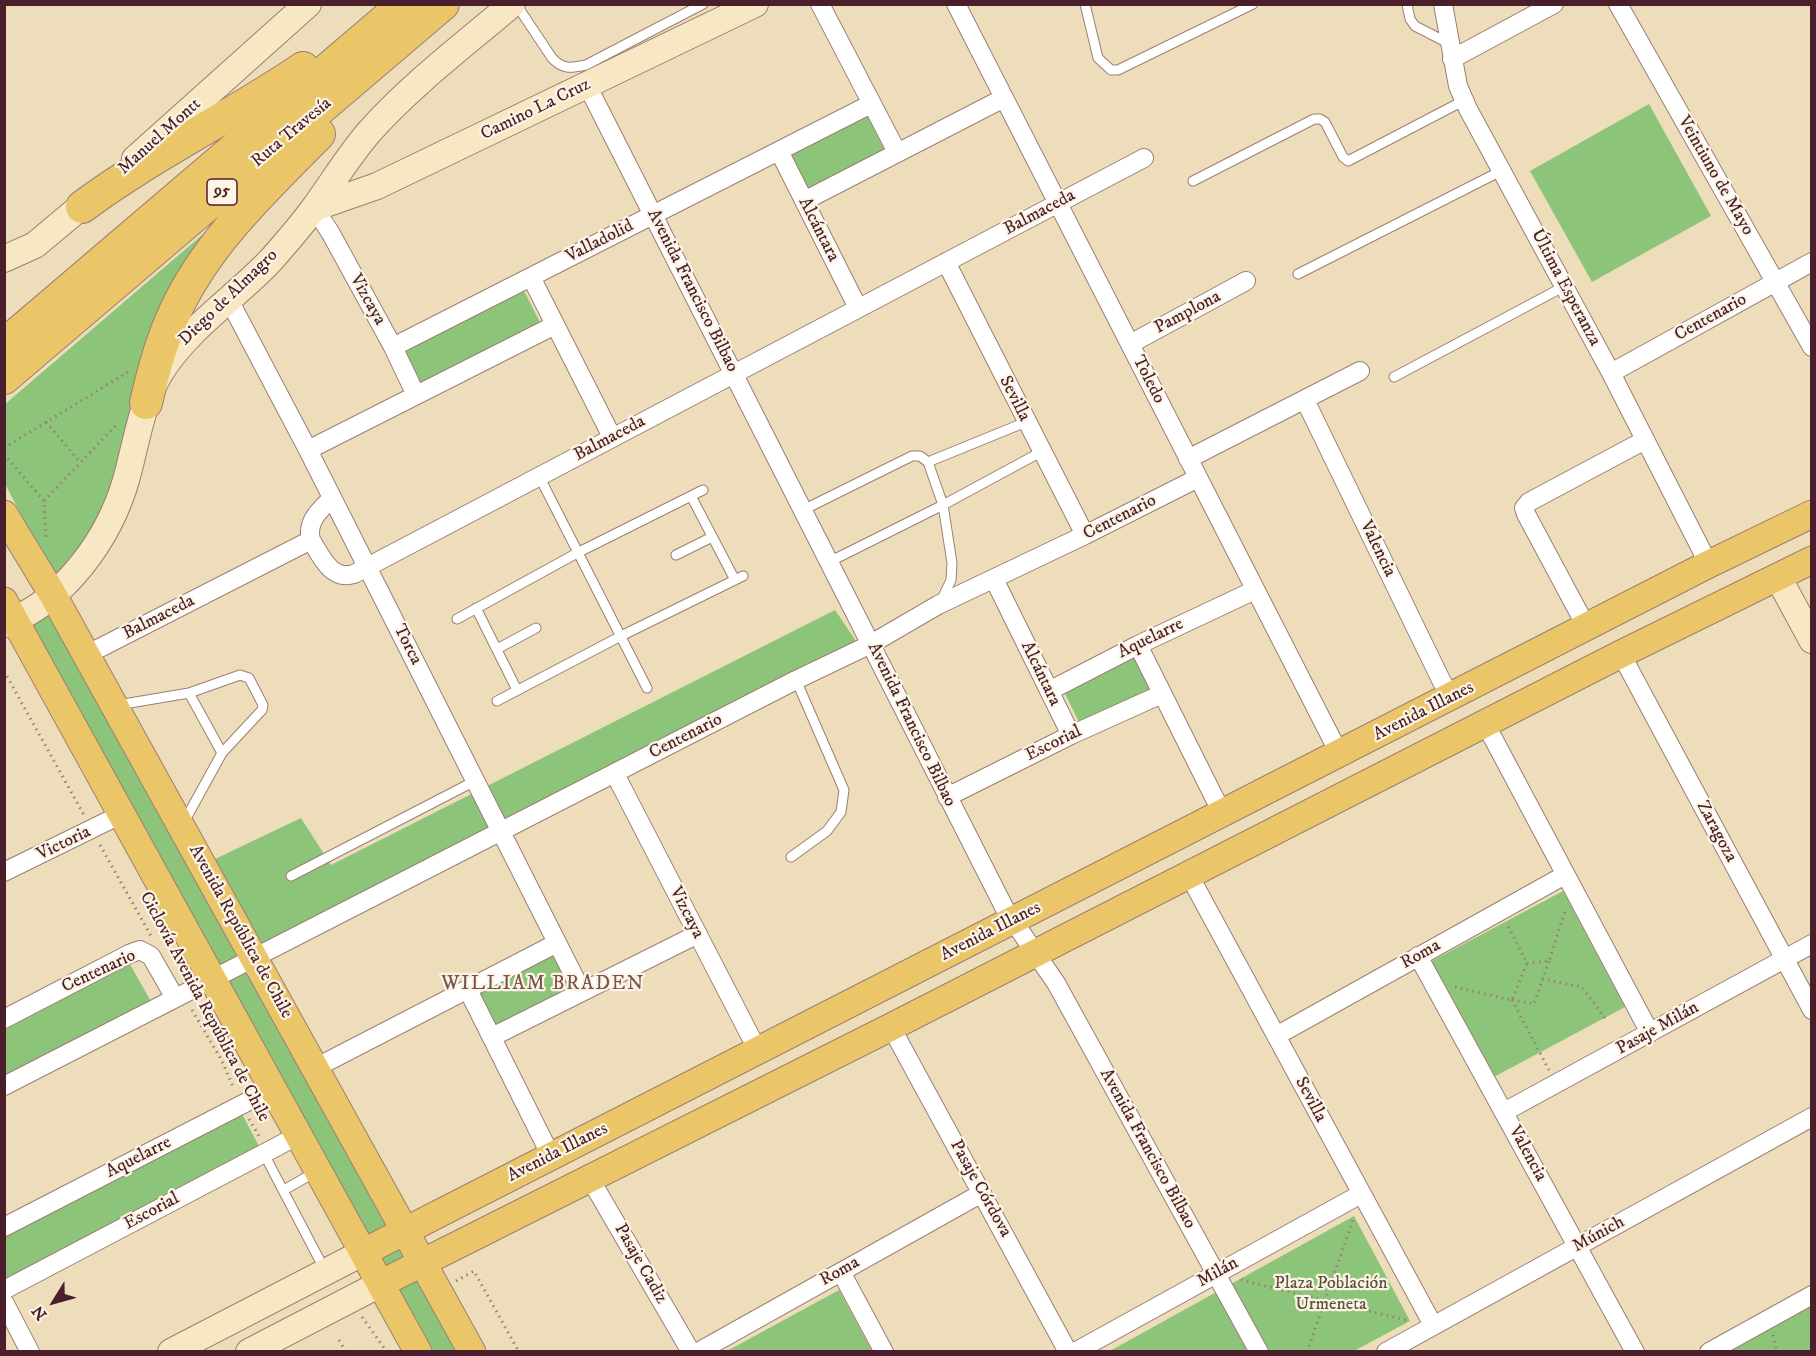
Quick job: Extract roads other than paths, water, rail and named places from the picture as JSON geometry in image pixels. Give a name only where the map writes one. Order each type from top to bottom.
[{"type":"highway","points":[[82,207],[146,162],[232,114],[279,84],[396,4]]},
{"type":"highway","name":"Ruta Travesía","points":[[4,345],[404,4]]},
{"type":"highway","points":[[146,403],[158,354],[171,320],[185,291],[214,248],[262,192],[361,92],[442,5]]},
{"type":"highway","name":"Ruta Travesía","points":[[4,378],[442,5]]},
{"type":"main road","name":"Manuel Montt","points":[[4,259],[34,245],[82,207],[308,4]]},
{"type":"main road","name":"Diego de Almagro","points":[[8,615],[53,595],[80,568],[109,524],[126,482],[146,403],[159,375],[179,347],[272,258],[314,208],[353,150],[383,117],[514,4]]},
{"type":"main road","name":"Camino La Cruz","points":[[314,208],[377,186],[587,86],[729,10],[755,4]]},
{"type":"main road","name":"Avenida República de Chile","points":[[4,514],[53,595],[472,1352]]},
{"type":"main road","name":"Avenida Illanes","points":[[171,1352],[1222,813],[1806,517]]},
{"type":"main road","points":[[1806,517],[1782,546],[1776,567],[1778,577],[1812,640]]},
{"type":"main road","name":"Avenida Illanes","points":[[249,1352],[590,1177],[1486,725],[1621,654],[1812,560]]},
{"type":"main road","points":[[1687,623],[1710,585],[1707,566]]},
{"type":"main road","points":[[8,615],[122,814],[418,1352]]},
{"type":"main road","points":[[1597,623],[1609,635],[1621,654]]},
{"type":"main road","points":[[317,1166],[319,1154],[332,1144],[341,1140],[356,1140]]},
{"type":"street","points":[[820,4],[897,152]]},
{"type":"street","name":"Toledo","points":[[956,4],[1340,755]]},
{"type":"street","name":"Última Esperanza","points":[[1443,4],[1458,86],[1463,101],[1611,373],[1702,551],[1707,566]]},
{"type":"street","points":[[1451,52],[1554,4]]},
{"type":"street","name":"Veintiuno de Mayo","points":[[1618,4],[1812,347]]},
{"type":"street","name":"Avenida Francisco Bilbao","points":[[587,86],[947,797],[1013,921],[1056,983],[1259,1352]]},
{"type":"street","points":[[804,201],[1004,98]]},
{"type":"street","name":"Valladolid","points":[[393,347],[871,104]]},
{"type":"street","name":"Alcántara","points":[[779,151],[858,308]]},
{"type":"street","name":"Balmaceda","points":[[86,655],[311,540],[326,564],[335,573],[346,577],[1144,158]]},
{"type":"street","name":"Vizcaya","points":[[314,208],[330,232],[393,347],[416,395]]},
{"type":"street","name":"Sevilla","points":[[946,262],[1085,536]]},
{"type":"street","name":"Centenario","points":[[1611,373],[1812,262]]},
{"type":"street","points":[[531,277],[612,437]]},
{"type":"street","name":"Pamplona","points":[[1130,344],[1246,281]]},
{"type":"street","name":"Torca","points":[[229,300],[308,450],[582,992]]},
{"type":"street","points":[[308,450],[555,325]]},
{"type":"street","points":[[1188,459],[1360,371]]},
{"type":"street","name":"Valencia","points":[[1305,400],[1442,682],[1452,698]]},
{"type":"street","points":[[1597,623],[1566,592],[1524,508],[1529,502],[1645,440]]},
{"type":"street","name":"Centenario","points":[[4,1086],[796,680],[871,644],[938,605],[1085,536],[1198,478]]},
{"type":"street","points":[[311,540],[310,523],[332,498]]},
{"type":"street","name":"Alcántara","points":[[994,579],[1071,735]]},
{"type":"street","name":"Aquelarre","points":[[1049,691],[1138,645],[1256,590]]},
{"type":"street","points":[[1138,645],[1222,813]]},
{"type":"street","name":"Zaragoza","points":[[1621,654],[1812,1010]]},
{"type":"street","name":"Escorial","points":[[947,797],[1071,735],[1162,694]]},
{"type":"street","points":[[1486,725],[1650,1033]]},
{"type":"street","name":"Vizcaya","points":[[615,774],[758,1051]]},
{"type":"street","name":"Victoria","points":[[4,872],[122,814]]},
{"type":"street","name":"Sevilla","points":[[1189,874],[1433,1325]]},
{"type":"street","name":"Roma","points":[[1276,1036],[1565,875]]},
{"type":"street","points":[[492,1037],[698,934]]},
{"type":"street","points":[[315,1068],[557,943]]},
{"type":"street","name":"Pasaje Milán","points":[[1504,1112],[1812,944]]},
{"type":"street","name":"Centenario","points":[[4,1019],[140,950],[151,956],[179,996]]},
{"type":"street","name":"Valencia","points":[[1419,956],[1635,1352]]},
{"type":"street","points":[[468,990],[551,1156]]},
{"type":"street","name":"Pasaje Córdova","points":[[891,1027],[1068,1352]]},
{"type":"street","name":"Aquelarre","points":[[4,1227],[274,1088]]},
{"type":"street","name":"Múnich","points":[[1386,1352],[1812,1117]]},
{"type":"street","name":"Escorial","points":[[4,1290],[300,1135]]},
{"type":"street","name":"Pasaje Cadiz","points":[[590,1177],[691,1352]]},
{"type":"street","name":"Roma","points":[[698,1352],[982,1193]]},
{"type":"street","name":"Milán","points":[[1075,1352],[1361,1194]]},
{"type":"street","points":[[841,1272],[884,1352]]},
{"type":"street","points":[[1709,1352],[1812,1295]]},
{"type":"street","points":[[4,1302],[30,1352]]},
{"type":"lane","points":[[514,4],[552,58],[568,69],[586,65],[703,4]]},
{"type":"lane","points":[[1085,4],[1098,58],[1111,70],[1118,70],[1253,4]]},
{"type":"lane","points":[[1407,4],[1410,19],[1415,26],[1451,52]]},
{"type":"lane","points":[[1193,181],[1320,118],[1325,122],[1343,157],[1348,161],[1463,101]]},
{"type":"lane","points":[[1298,274],[1501,171]]},
{"type":"lane","points":[[1394,377],[1565,286]]},
{"type":"lane","points":[[928,462],[1026,422]]},
{"type":"lane","points":[[829,562],[943,506],[1041,452]]},
{"type":"lane","points":[[803,510],[912,456],[920,456],[928,462],[943,506],[952,563],[951,580],[938,605]]},
{"type":"lane","points":[[540,476],[647,688]]},
{"type":"lane","points":[[457,619],[579,552],[703,490]]},
{"type":"lane","points":[[497,701],[739,578],[712,537],[691,496]]},
{"type":"lane","points":[[676,555],[712,537]]},
{"type":"lane","points":[[476,608],[517,690]]},
{"type":"lane","points":[[497,649],[536,628]]},
{"type":"lane","points":[[114,706],[189,693],[240,675],[249,678],[264,705],[222,753],[181,827]]},
{"type":"lane","points":[[791,857],[827,831],[841,812],[844,790],[796,680]]},
{"type":"lane","points":[[189,693],[222,753]]},
{"type":"lane","points":[[291,876],[474,781]]},
{"type":"lane","points":[[266,1153],[319,1259]]},
{"type":"lane","points":[[284,1190],[317,1166]]},
{"type":"district","name":"WILLIAM BRADEN","points":[[543,985]]},
{"type":"park label","name":"Plaza Población Urmeneta","points":[[1331,1294]]}]
